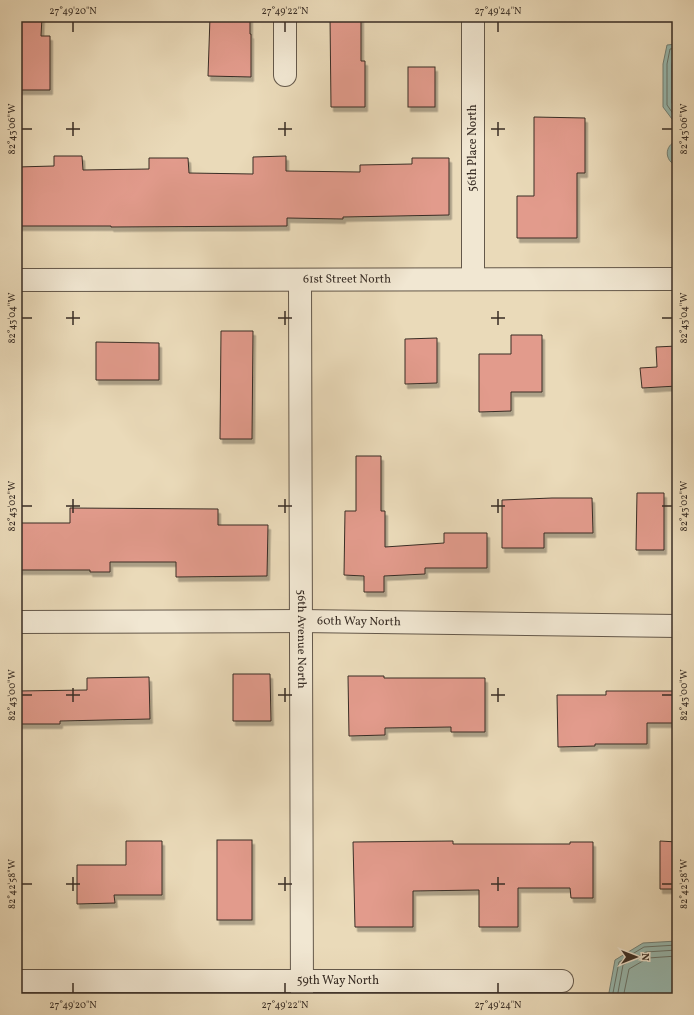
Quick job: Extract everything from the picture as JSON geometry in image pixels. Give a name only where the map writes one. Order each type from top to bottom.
[{"type":"street","points":[[285,17],[285,75]]},
{"type":"street","name":"56th Place North","points":[[473,17],[473,279]]},
{"type":"street","name":"61st Street North","points":[[17,280],[677,279]]},
{"type":"street","name":"56th Avenue North","points":[[300,280],[302,989]]},
{"type":"street","name":"60th Way North","points":[[17,622],[301,621],[677,626]]},
{"type":"street","name":"59th Way North","points":[[17,981],[302,989],[562,981]]},
{"type":"water","points":[[677,44],[677,120],[672,119],[663,107],[663,64],[667,45]]},
{"type":"water","points":[[677,141],[677,166],[670,161],[667,153],[670,146]]},
{"type":"water","points":[[677,941],[677,998],[608,998],[615,960],[643,943]]},
{"type":"building","points":[[17,17],[42,17],[41,36],[50,36],[50,90],[17,90]]},
{"type":"building","points":[[210,17],[250,17],[251,77],[208,76]]},
{"type":"building","points":[[330,17],[361,17],[361,61],[365,61],[365,107],[331,107]]},
{"type":"building","points":[[408,67],[435,67],[435,107],[408,107]]},
{"type":"building","points":[[534,117],[585,118],[585,173],[577,173],[577,238],[517,238],[517,196],[534,196]]},
{"type":"building","points":[[54,156],[82,156],[83,170],[149,169],[149,158],[188,158],[189,173],[253,174],[253,157],[286,156],[286,171],[360,172],[360,165],[412,164],[412,158],[449,158],[449,215],[343,217],[343,219],[287,218],[287,226],[17,226],[17,167],[54,166]]},
{"type":"building","points":[[221,331],[253,331],[252,439],[220,439]]},
{"type":"building","points":[[511,335],[542,335],[542,392],[511,392],[511,411],[479,412],[479,354],[511,354]]},
{"type":"building","points":[[437,338],[437,383],[405,384],[405,339]]},
{"type":"building","points":[[96,342],[159,343],[159,380],[96,380]]},
{"type":"building","points":[[677,346],[677,386],[642,388],[640,368],[657,367],[656,347]]},
{"type":"building","points":[[356,456],[381,456],[381,511],[385,511],[385,547],[444,543],[444,533],[487,533],[487,568],[425,568],[425,574],[384,576],[384,592],[364,592],[364,576],[344,575],[345,511],[356,511]]},
{"type":"building","points":[[637,493],[664,493],[664,550],[636,550]]},
{"type":"building","points":[[592,498],[593,533],[544,533],[544,548],[502,548],[502,500]]},
{"type":"building","points":[[70,508],[218,509],[218,525],[268,525],[267,576],[176,577],[176,562],[110,562],[110,572],[90,572],[90,570],[19,570],[19,523],[70,523]]},
{"type":"building","points":[[233,674],[270,674],[271,721],[233,721]]},
{"type":"building","points":[[348,676],[384,676],[384,678],[485,678],[485,732],[451,732],[451,727],[385,728],[385,735],[349,736]]},
{"type":"building","points":[[149,677],[150,719],[60,721],[60,724],[17,724],[17,691],[87,690],[87,678]]},
{"type":"building","points":[[606,691],[677,691],[677,723],[647,723],[647,744],[595,744],[595,746],[558,747],[557,695],[606,695]]},
{"type":"building","points":[[217,840],[252,840],[252,920],[217,920]]},
{"type":"building","points":[[126,841],[162,841],[162,895],[114,895],[115,903],[77,904],[77,865],[126,865]]},
{"type":"building","points":[[453,841],[453,844],[570,844],[570,842],[593,842],[593,898],[571,898],[570,888],[518,888],[518,927],[479,927],[479,890],[413,891],[413,927],[355,927],[353,842]]},
{"type":"building","points":[[660,841],[677,842],[677,889],[660,889]]}]
